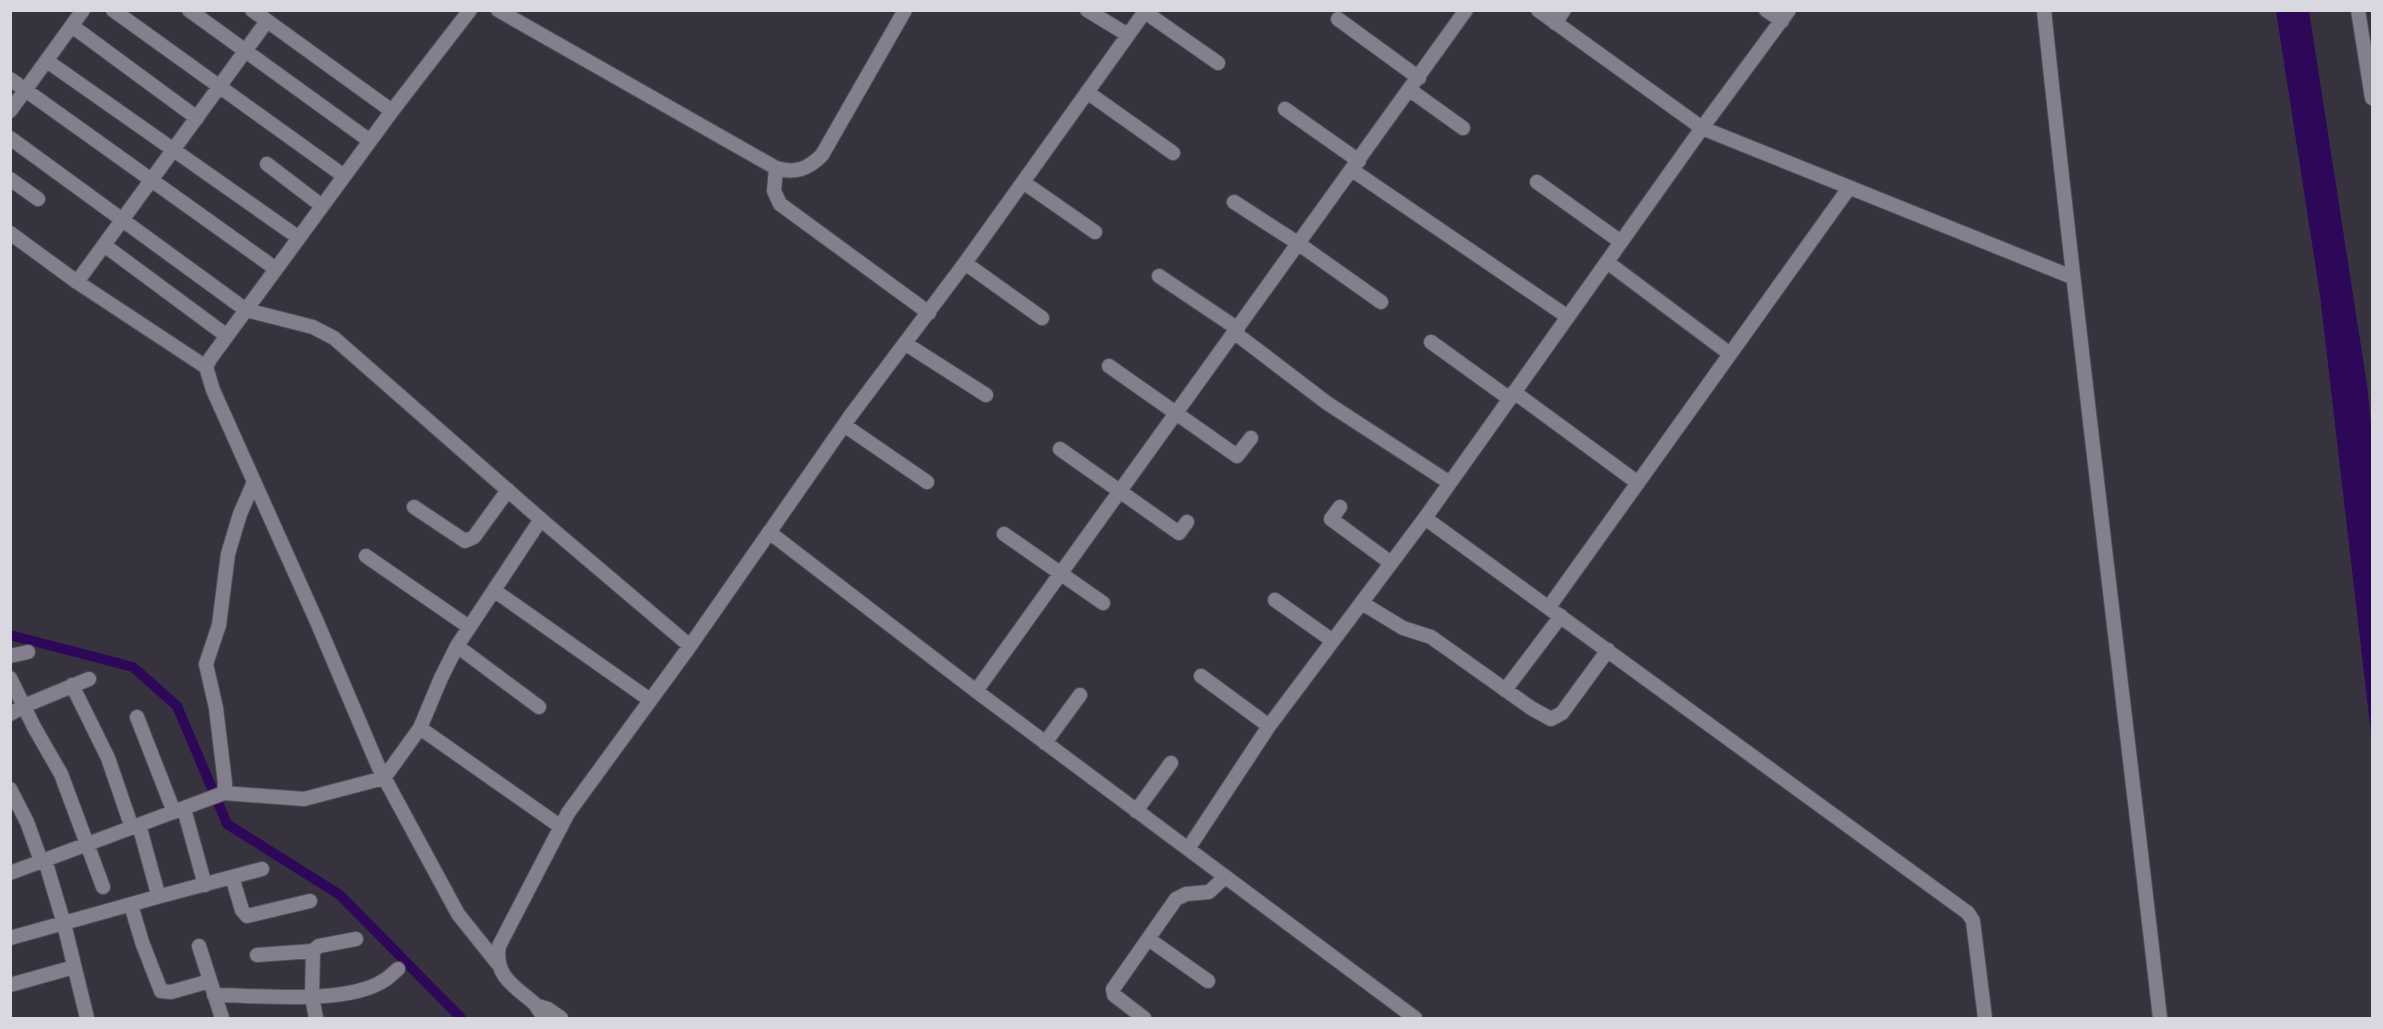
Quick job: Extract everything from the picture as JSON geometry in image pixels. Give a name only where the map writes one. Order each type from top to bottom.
[{"type":"street","points":[[10,111],[83,10]]},
{"type":"street","points":[[113,10],[344,176]]},
{"type":"street","points":[[189,10],[370,141]]},
{"type":"street","points":[[252,10],[392,111]]},
{"type":"street","points":[[206,368],[344,176],[470,10]]},
{"type":"street","points":[[498,10],[776,168],[793,172],[808,167],[822,155],[905,10]]},
{"type":"street","points":[[1087,10],[1128,35]]},
{"type":"street","points":[[976,692],[1466,10]]},
{"type":"street","points":[[1538,10],[1702,128],[2072,277]]},
{"type":"street","points":[[1555,23],[1564,10]]},
{"type":"street","points":[[1188,849],[1269,726],[1425,518],[1702,128],[1785,16],[1766,10]]},
{"type":"street","points":[[2044,10],[2072,277],[2097,467],[2160,1018]]},
{"type":"street","points":[[2358,10],[2372,81],[2373,98]]},
{"type":"street","points":[[498,964],[499,946],[568,813],[690,646],[844,425],[929,313],[1145,11],[1218,63]]},
{"type":"street","points":[[1338,19],[1463,128]]},
{"type":"street","points":[[77,282],[267,21]]},
{"type":"street","points":[[72,26],[197,118]]},
{"type":"street","points":[[47,61],[299,238]]},
{"type":"street","points":[[10,79],[276,269]]},
{"type":"street","points":[[1088,92],[1173,153]]},
{"type":"street","points":[[1285,109],[1356,165],[1568,317]]},
{"type":"street","points":[[10,138],[246,310],[313,327],[334,338],[690,646]]},
{"type":"street","points":[[267,164],[322,206]]},
{"type":"street","points":[[776,168],[774,191],[780,204],[929,313]]},
{"type":"street","points":[[10,179],[38,199]]},
{"type":"street","points":[[1023,182],[1095,232]]},
{"type":"street","points":[[1537,182],[1621,242]]},
{"type":"street","points":[[1549,607],[1849,188]]},
{"type":"street","points":[[1234,202],[1299,244],[1381,302]]},
{"type":"street","points":[[10,233],[77,282],[206,368],[213,390],[384,778],[458,914],[498,964],[511,985],[536,1005],[546,1018]]},
{"type":"street","points":[[104,245],[227,336]]},
{"type":"street","points":[[1607,262],[1730,354]]},
{"type":"street","points":[[965,263],[1042,318]]},
{"type":"street","points":[[1159,276],[1236,331],[1328,403],[1450,483]]},
{"type":"street","points":[[1431,342],[1638,483]]},
{"type":"street","points":[[906,344],[986,395]]},
{"type":"street","points":[[1109,366],[1237,456],[1251,438]]},
{"type":"street","points":[[844,425],[927,482]]},
{"type":"street","points":[[1060,449],[1179,534],[1187,522]]},
{"type":"street","points":[[221,794],[225,783],[216,708],[206,664],[219,625],[228,554],[240,514],[254,482]]},
{"type":"street","points":[[414,507],[465,541],[474,537],[508,490]]},
{"type":"street","points":[[1340,507],[1331,519],[1392,563]]},
{"type":"street","points":[[1425,518],[1968,913],[1973,921],[1985,1018]]},
{"type":"street","points":[[10,873],[221,794],[304,799],[384,778],[420,728],[457,646],[541,519]]},
{"type":"street","points":[[769,532],[976,692],[1414,1018]]},
{"type":"street","points":[[1004,534],[1103,603]]},
{"type":"street","points":[[366,556],[469,627]]},
{"type":"street","points":[[495,591],[650,700]]},
{"type":"street","points":[[1275,600],[1333,641]]},
{"type":"street","points":[[1362,603],[1403,628],[1425,633],[1505,690],[1551,719],[1557,717],[1608,650]]},
{"type":"street","points":[[1505,690],[1561,616]]},
{"type":"street","points":[[457,646],[539,707]]},
{"type":"street","points":[[10,656],[28,652]]},
{"type":"street","points":[[1201,676],[1269,726]]},
{"type":"street","points":[[10,678],[61,774],[103,887]]},
{"type":"street","points":[[10,714],[89,679]]},
{"type":"street","points":[[72,685],[108,758],[136,826],[158,894],[157,897]]},
{"type":"street","points":[[1045,743],[1080,695]]},
{"type":"street","points":[[137,717],[179,811],[205,885]]},
{"type":"street","points":[[420,728],[561,827]]},
{"type":"street","points":[[1136,811],[1171,763]]},
{"type":"street","points":[[10,789],[43,860],[64,924],[86,1016],[72,1018]]},
{"type":"street","points":[[10,938],[262,869]]},
{"type":"street","points":[[1144,1018],[1114,995],[1113,989],[1181,896],[1209,892],[1225,877]]},
{"type":"street","points":[[232,878],[242,910],[247,916],[310,901]]},
{"type":"street","points":[[131,906],[161,991],[212,988],[312,997],[352,993],[382,982],[398,969]]},
{"type":"street","points":[[257,955],[313,951],[319,946],[356,939]]},
{"type":"street","points":[[1150,940],[1208,981]]},
{"type":"street","points":[[199,946],[222,1018]]},
{"type":"street","points":[[313,951],[312,997],[316,1018]]},
{"type":"street","points":[[10,985],[74,967]]},
{"type":"street","points":[[536,1005],[548,1009],[561,1018]]},
{"type":"shaded area","points":[[2276,11],[2309,11],[2367,385],[2372,434],[2372,742],[2320,295]]},
{"type":"waterway","points":[[10,635],[133,667],[177,706],[227,824],[340,895],[461,1018]]}]
